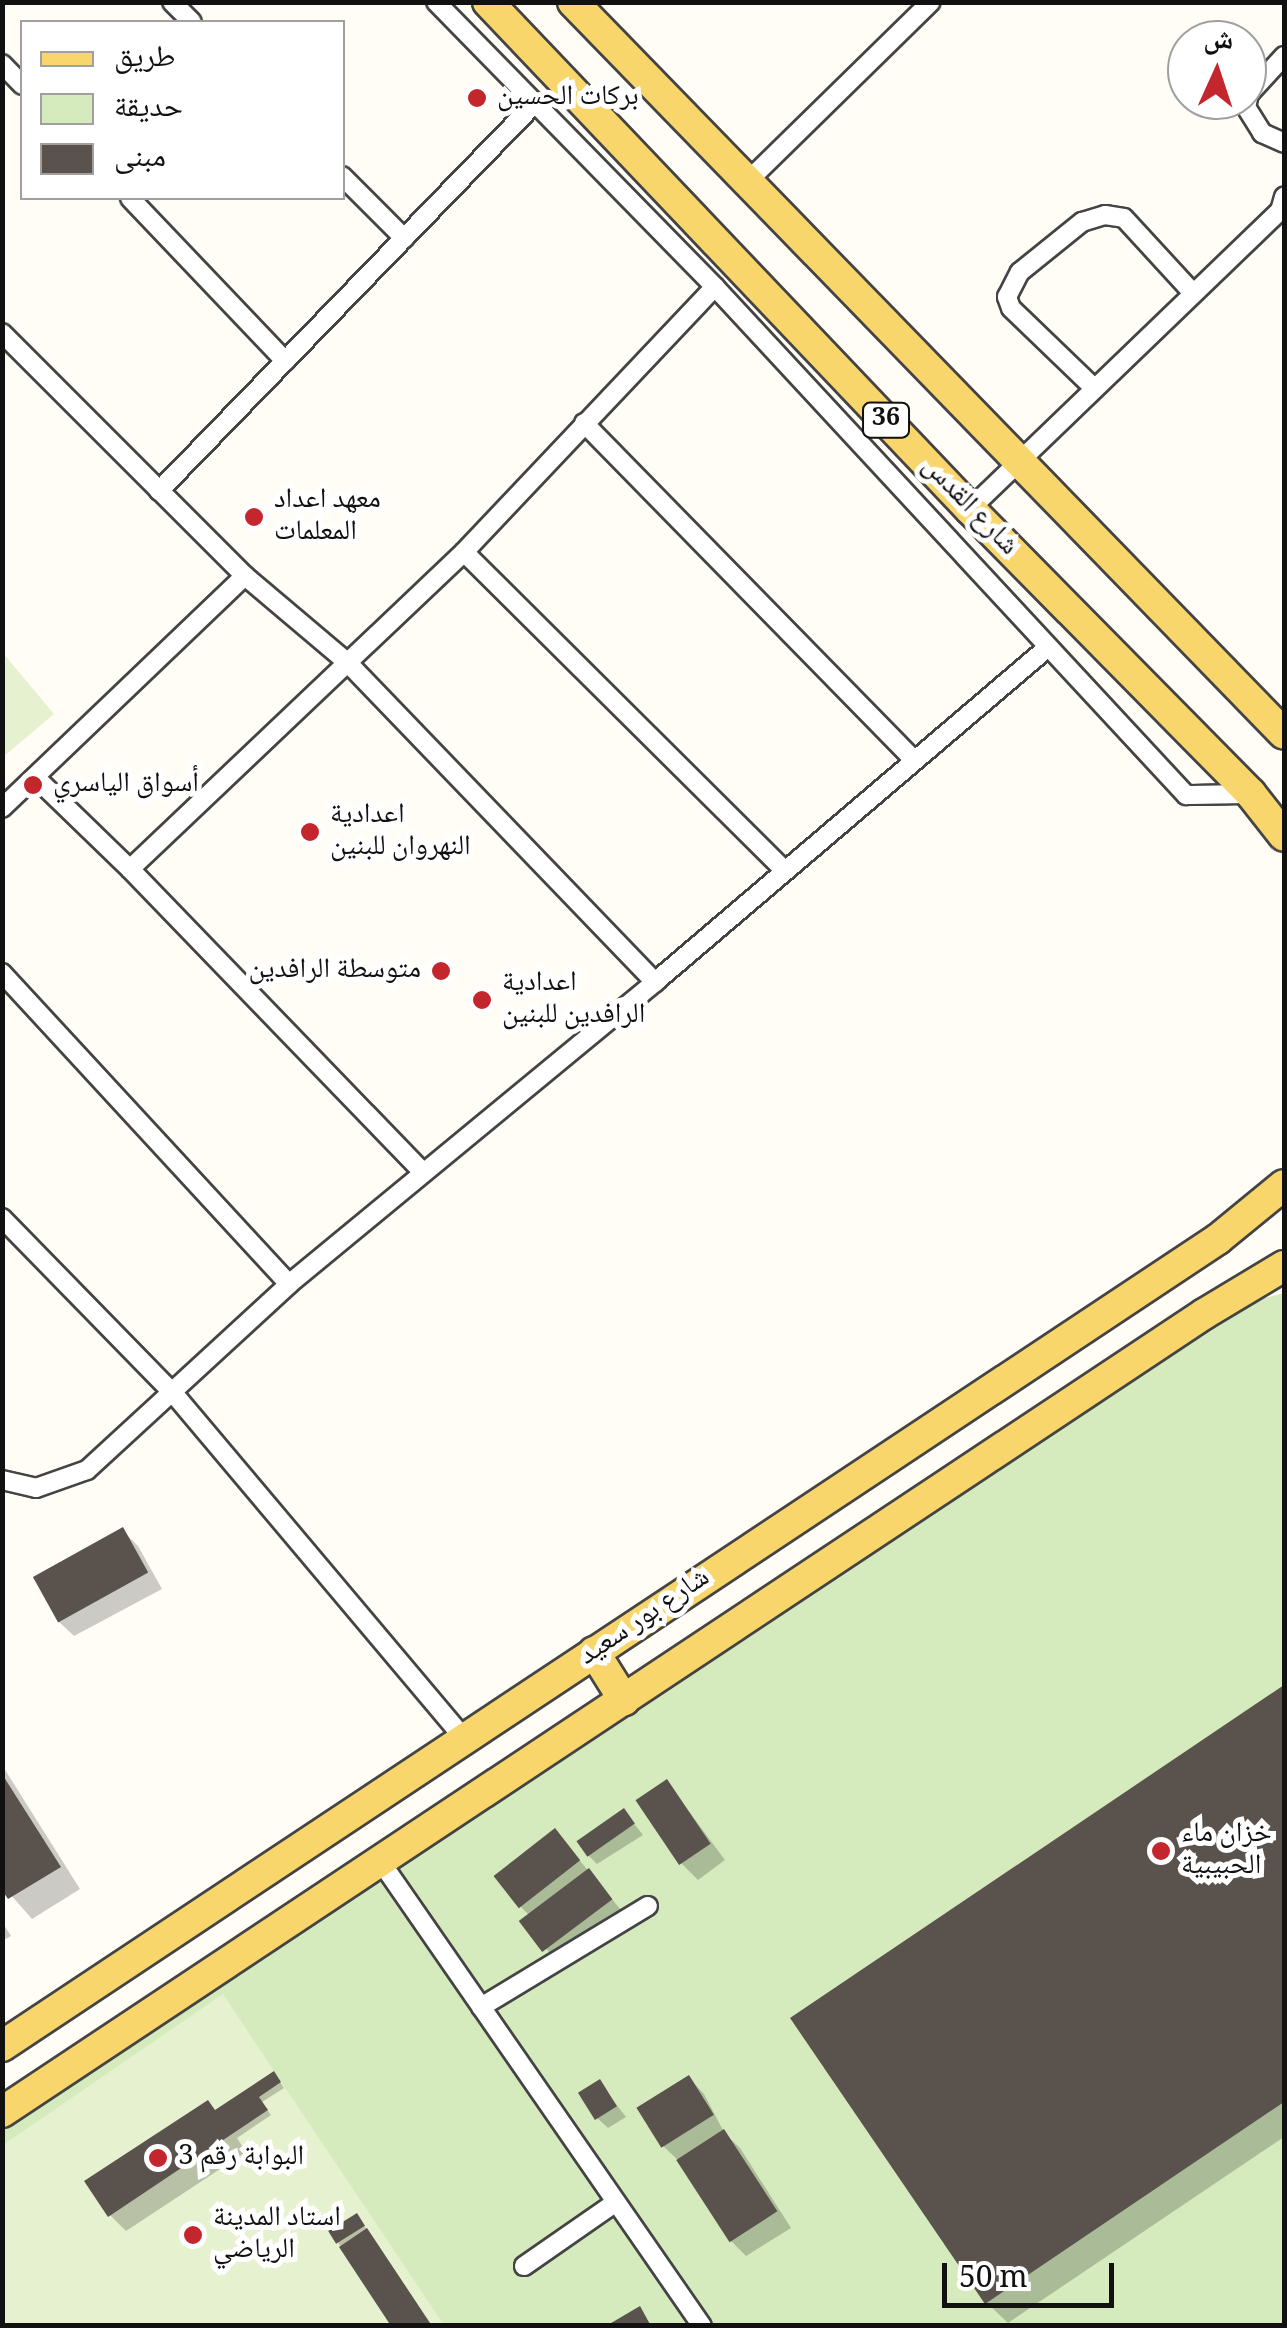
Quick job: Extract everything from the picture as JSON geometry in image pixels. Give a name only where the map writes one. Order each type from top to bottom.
[{"type":"main road","name":"شارع القدس","points":[[488,2],[970,509],[1251,794],[1284,836]]},
{"type":"main road","name":"36","points":[[574,2],[1284,734]]},
{"type":"main road","name":"شارع بور سعيد","points":[[2,2046],[1218,1240],[1284,1186]]},
{"type":"main road","name":"شارع بور سعيد","points":[[2,2112],[1284,1266]]},
{"type":"main road","points":[[594,1652],[624,1700]]},
{"type":"street","points":[[172,2],[190,20]]},
{"type":"street","points":[[436,2],[716,287],[1186,795],[1251,794]]},
{"type":"street","points":[[747,182],[932,2]]},
{"type":"street","points":[[1284,56],[1249,94],[1246,107],[1262,134],[1284,143]]},
{"type":"street","points":[[2,64],[20,83]]},
{"type":"street","points":[[159,490],[534,104]]},
{"type":"street","points":[[345,179],[404,238]]},
{"type":"street","points":[[970,509],[1280,211],[1284,197]]},
{"type":"street","points":[[132,200],[285,360]]},
{"type":"street","points":[[1094,388],[1011,308],[1007,297],[1020,272],[1082,222],[1105,215],[1124,218],[1193,294]]},
{"type":"street","points":[[130,869],[464,552],[716,287]]},
{"type":"street","points":[[2,333],[246,576],[348,663],[655,982]]},
{"type":"street","points":[[584,423],[914,760]]},
{"type":"street","points":[[464,552],[784,870]]},
{"type":"street","points":[[2,808],[246,576]]},
{"type":"street","points":[[2,1480],[36,1488],[87,1470],[174,1394],[289,1284],[655,982],[1047,648]]},
{"type":"street","points":[[34,778],[130,869],[423,1172]]},
{"type":"street","points":[[2,973],[289,1284]]},
{"type":"street","points":[[2,1218],[174,1394],[465,1739]]},
{"type":"street","points":[[381,1862],[702,2326]]},
{"type":"street","points":[[481,2006],[648,1906]]},
{"type":"street","points":[[524,2266],[616,2202]]},
{"type":"green space","points":[[3,653],[54,714],[2,757]]},
{"type":"green space","points":[[1284,1293],[1284,2325],[3,2326],[3,2112],[1204,1314]]},
{"type":"green space","name":"استاد المدينة الرياضي","points":[[223,1994],[444,2325],[3,2326],[3,2145]]},
{"type":"building","points":[[123,1527],[148,1572],[58,1622],[33,1577]]},
{"type":"building","name":"خزان ماء الحبيبية","points":[[1284,1685],[1284,2102],[985,2304],[790,2018]]},
{"type":"building","points":[[2,1774],[61,1867],[8,1899],[2,1890]]},
{"type":"building","points":[[667,1779],[711,1844],[679,1865],[635,1800]]},
{"type":"building","points":[[624,1808],[635,1824],[587,1857],[576,1841]]},
{"type":"building","points":[[555,1828],[580,1860],[519,1908],[494,1876]]},
{"type":"building","points":[[589,1868],[612,1899],[542,1952],[519,1921]]},
{"type":"building","name":"البوابة رقم 3","points":[[274,2071],[281,2082],[259,2097],[268,2110],[108,2217],[84,2181],[208,2100],[215,2110]]},
{"type":"building","points":[[689,2075],[714,2115],[661,2148],[636,2108]]},
{"type":"building","points":[[600,2079],[617,2106],[595,2120],[578,2093]]},
{"type":"building","points":[[724,2129],[777,2211],[730,2242],[676,2160]]},
{"type":"building","points":[[357,2213],[365,2226],[336,2244],[328,2231]]},
{"type":"building","points":[[367,2228],[432,2326],[391,2326],[339,2247]]},
{"type":"building","points":[[640,2306],[651,2326],[606,2326]]},
{"type":"place","name":"بركات الحسين","points":[[477,98]]},
{"type":"place","name":"معهد اعداد المعلمات","points":[[254,517]]},
{"type":"place","name":"أسواق الياسري","points":[[33,785]]},
{"type":"place","name":"اعدادية النهروان للبنين","points":[[310,832]]},
{"type":"place","name":"متوسطة الرافدين","points":[[441,971]]},
{"type":"place","name":"اعدادية الرافدين للبنين","points":[[482,1000]]},
{"type":"place","name":"خزان ماء الحبيبية","points":[[1161,1851]]},
{"type":"place","name":"البوابة رقم 3","points":[[158,2158]]},
{"type":"place","name":"استاد المدينة الرياضي","points":[[193,2235]]}]
